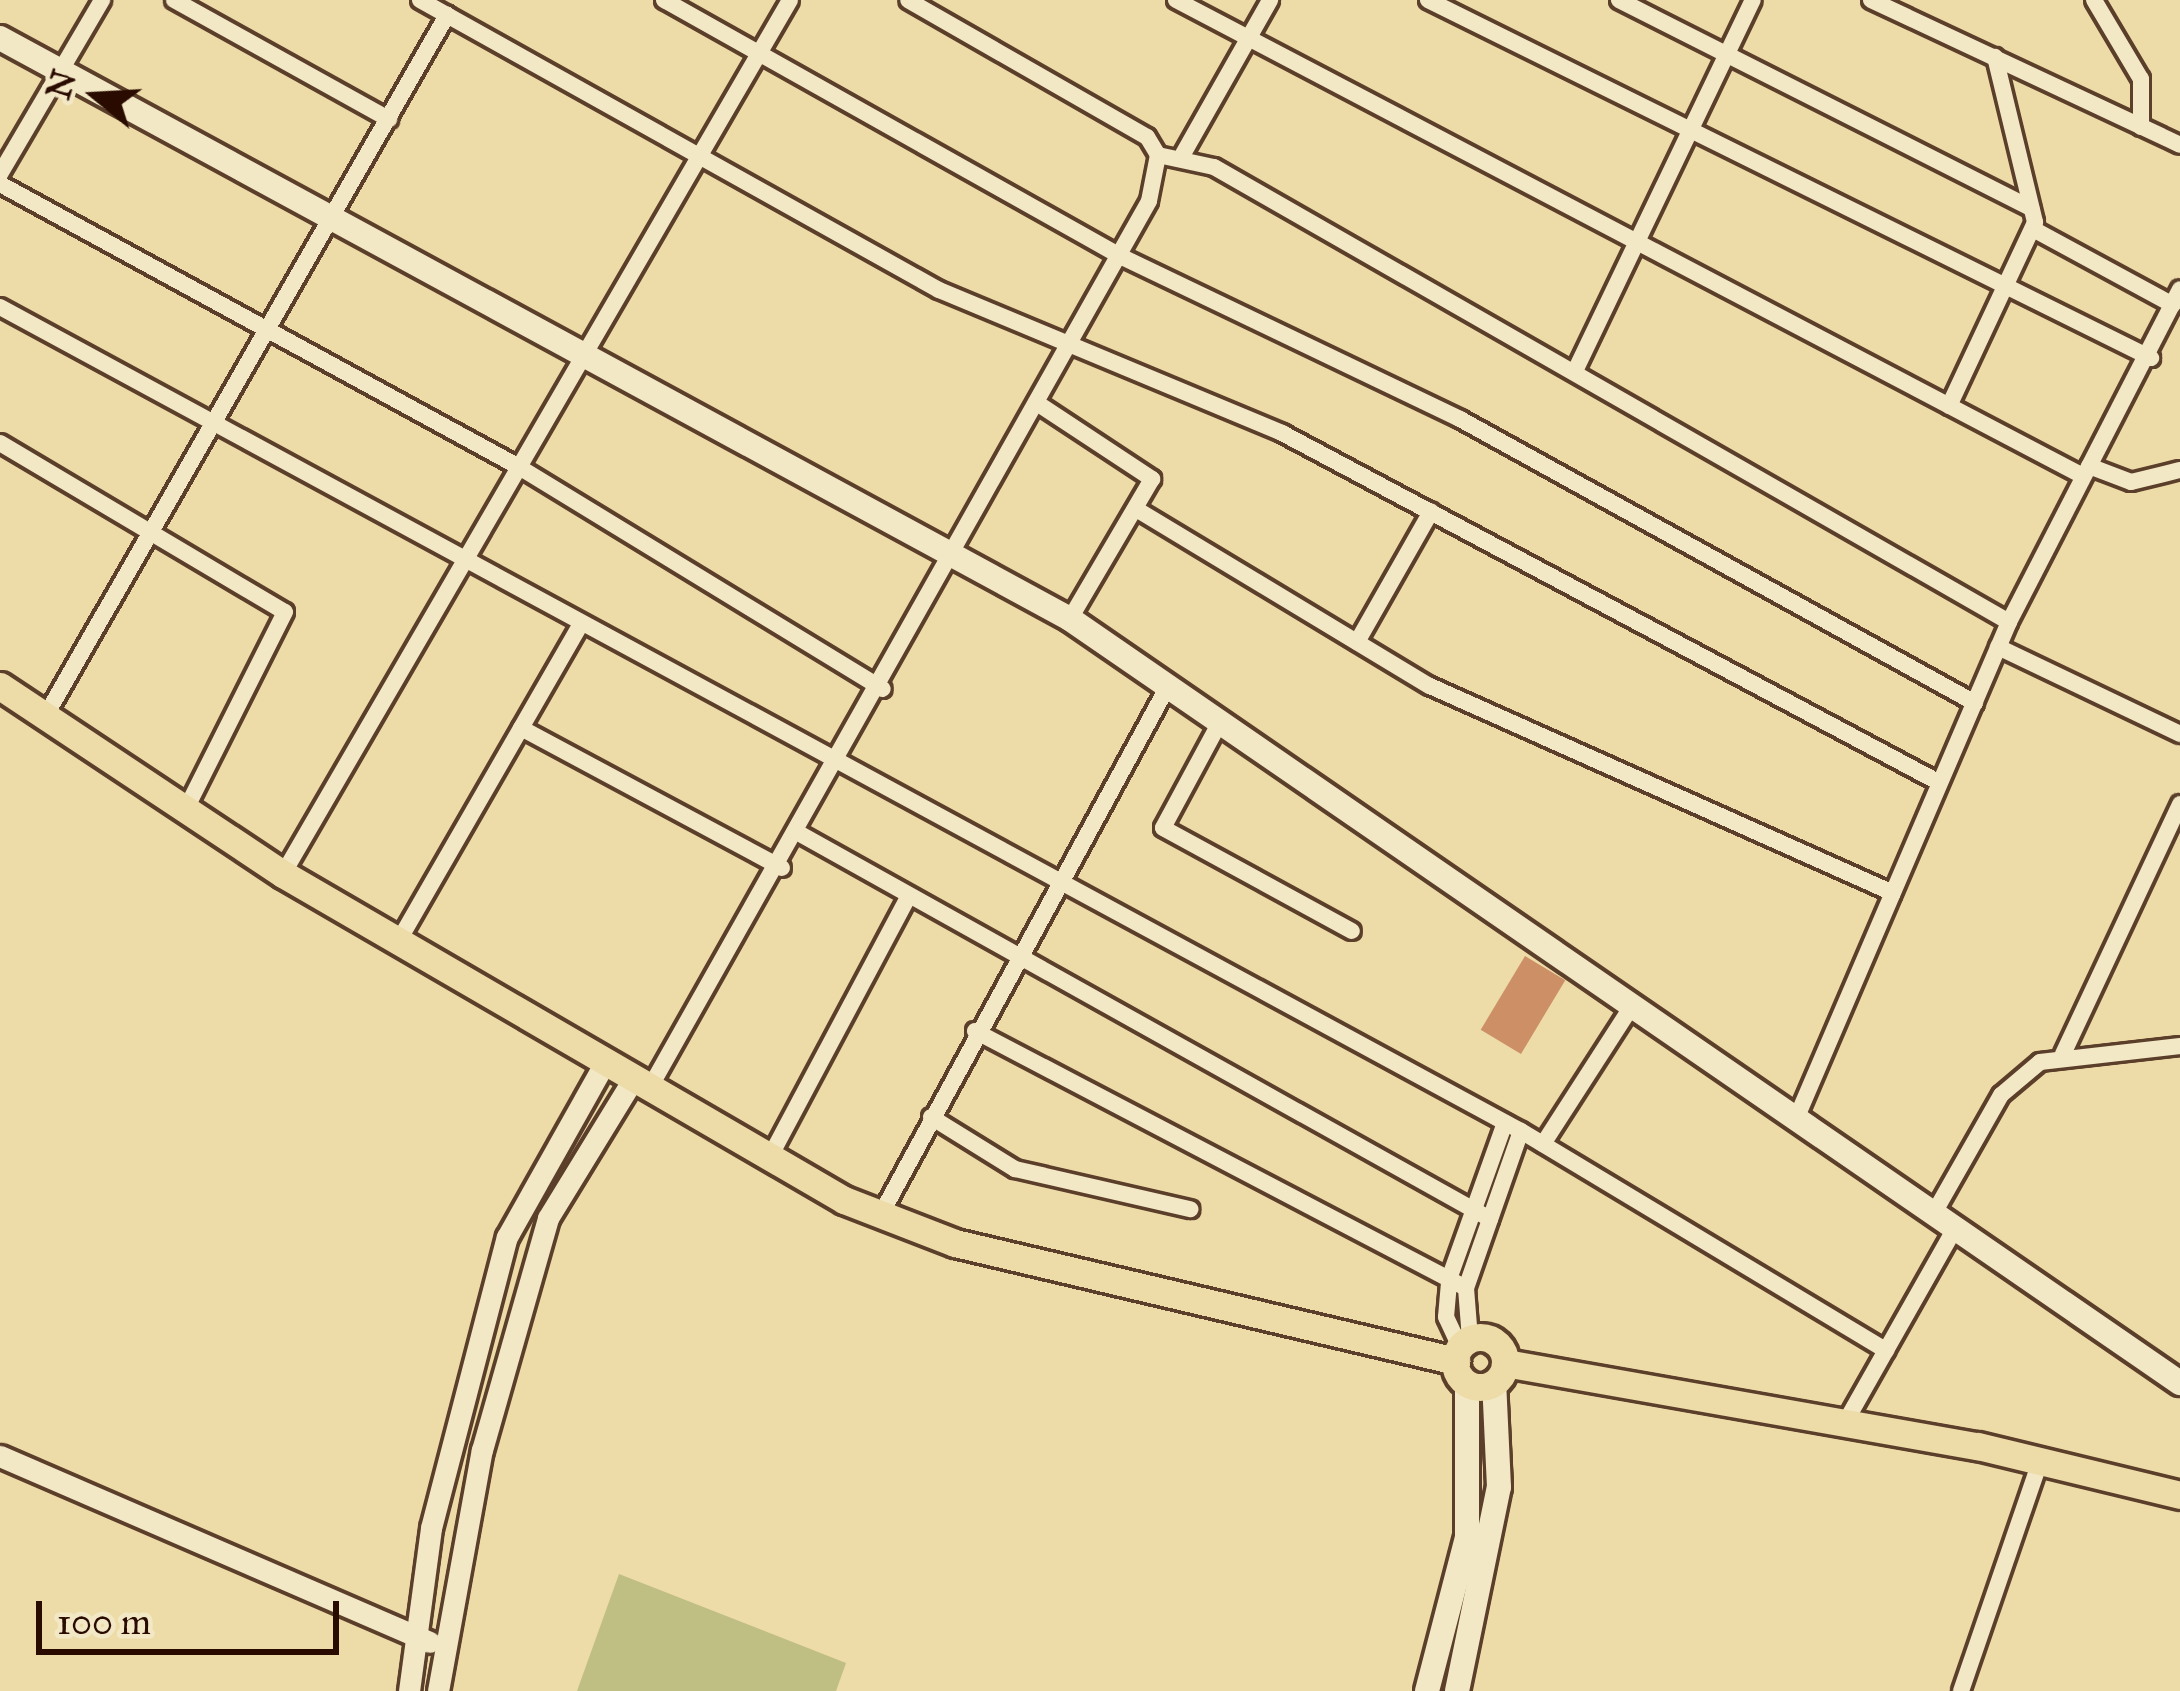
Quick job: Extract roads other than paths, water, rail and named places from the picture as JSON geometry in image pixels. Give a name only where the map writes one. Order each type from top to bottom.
[{"type":"main road","points":[[0,38],[580,353],[580,362],[1070,620],[2180,1383]]},
{"type":"main road","points":[[0,686],[283,874],[640,1086],[880,1216],[1475,1363],[1846,1421],[2041,1460],[2180,1495]]},
{"type":"main road","points":[[1427,1691],[1467,1537],[1475,1363]]},
{"type":"main road","points":[[1457,1691],[1499,1487],[1475,1363]]},
{"type":"street","points":[[0,174],[102,0]]},
{"type":"street","points":[[174,0],[389,119]]},
{"type":"street","points":[[664,0],[1122,256],[1460,419],[1975,703]]},
{"type":"street","points":[[283,874],[790,0]]},
{"type":"street","points":[[908,0],[1132,126],[1158,155]]},
{"type":"street","points":[[1176,0],[1636,244],[1949,406],[2086,471],[2131,482],[2180,470]]},
{"type":"street","points":[[1183,154],[1270,0]]},
{"type":"street","points":[[1428,0],[1688,137],[2150,358]]},
{"type":"street","points":[[1618,0],[2031,208]]},
{"type":"street","points":[[1575,371],[1754,0]]},
{"type":"street","points":[[1871,0],[2180,145]]},
{"type":"street","points":[[2094,0],[2141,79],[2141,127]]},
{"type":"street","points":[[425,1],[703,150],[938,290],[1079,342],[1432,512],[1940,783]]},
{"type":"street","points":[[46,715],[447,15]]},
{"type":"street","points":[[1949,406],[2033,229],[1995,57]]},
{"type":"street","points":[[1158,155],[1183,154],[1575,371],[2009,622]]},
{"type":"street","points":[[438,1691],[482,1450],[548,1218],[640,1086],[802,835],[1079,342],[1122,256],[1158,155]]},
{"type":"street","points":[[0,184],[519,467],[882,689]]},
{"type":"street","points":[[1796,1119],[2009,622],[2150,358],[2177,297],[2033,229]]},
{"type":"street","points":[[0,307],[1051,885],[1513,1127],[1886,1350]]},
{"type":"street","points":[[1042,407],[1144,466],[1152,492],[1070,620]]},
{"type":"street","points":[[0,443],[151,527],[286,612],[186,809]]},
{"type":"street","points":[[1141,512],[1357,643],[1562,751],[1893,893]]},
{"type":"street","points":[[1357,643],[1432,512]]},
{"type":"street","points":[[398,942],[580,625]]},
{"type":"street","points":[[1998,647],[2180,734]]},
{"type":"street","points":[[880,1216],[1051,885],[1168,686]]},
{"type":"street","points":[[1220,722],[1158,820],[1352,931]]},
{"type":"street","points":[[521,728],[782,868]]},
{"type":"street","points":[[2063,1054],[2180,804]]},
{"type":"street","points":[[802,835],[1490,1220]]},
{"type":"street","points":[[771,1155],[909,896]]},
{"type":"street","points":[[1543,1144],[1632,1006]]},
{"type":"street","points":[[975,1031],[1457,1283]]},
{"type":"street","points":[[1846,1421],[1886,1350],[2000,1095],[2063,1054],[2180,1046]]},
{"type":"street","points":[[409,1691],[431,1528],[507,1237],[604,1064]]},
{"type":"street","points":[[931,1117],[1016,1169],[1190,1209]]},
{"type":"street","points":[[1475,1363],[1457,1283],[1471,1211],[1513,1127]]},
{"type":"street","points":[[1457,1283],[1490,1220],[1513,1127]]},
{"type":"street","points":[[0,1456],[447,1651]]},
{"type":"street","points":[[1960,1691],[2041,1460]]}]
